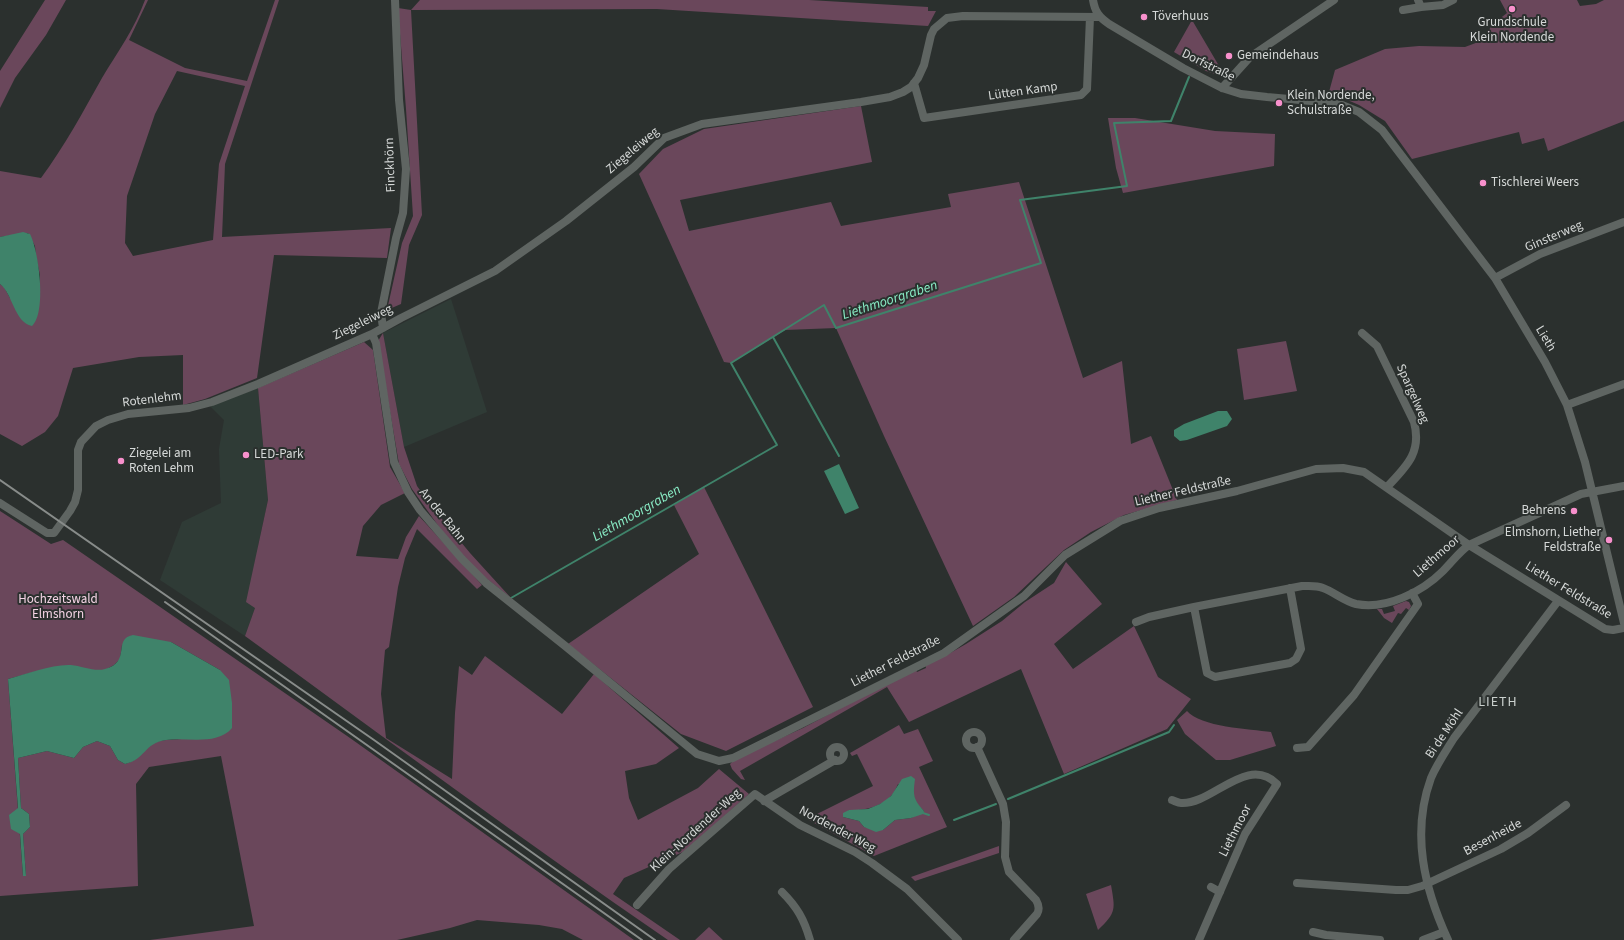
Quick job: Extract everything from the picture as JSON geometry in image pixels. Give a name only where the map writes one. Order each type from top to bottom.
[{"type":"street","name":"Finckhörn","points":[[383,328],[381,313],[396,238],[403,213],[406,169],[399,100],[395,0]]},
{"type":"street","points":[[1093,0],[1095,17]]},
{"type":"street","points":[[1222,88],[1250,57],[1334,0]]},
{"type":"street","points":[[1403,10],[1419,4],[1442,5],[1453,0]]},
{"type":"street","name":"Ziegeleiweg","points":[[212,402],[258,384],[372,334],[495,271],[566,220],[628,172],[664,138],[702,124],[890,97],[903,92],[918,78],[924,65],[934,28],[947,18],[963,16],[1095,17]]},
{"type":"street","name":"Lütten Kamp","points":[[914,83],[924,118],[1081,95],[1087,89],[1095,17]]},
{"type":"street","name":"Dorfstraße","points":[[1095,17],[1183,68],[1222,88],[1241,94],[1342,105],[1359,112]]},
{"type":"street","name":"Lieth","points":[[1359,112],[1382,130],[1494,278],[1545,362],[1567,405],[1592,492],[1624,623]]},
{"type":"street","name":"Ginsterweg","points":[[1494,278],[1540,254],[1624,222]]},
{"type":"street","name":"Spargelweg","points":[[1362,333],[1377,346],[1414,422],[1418,435],[1416,448],[1406,465],[1387,487]]},
{"type":"street","name":"An der Bahn","points":[[372,334],[376,343],[394,462],[408,492],[420,510],[462,559],[486,583],[697,754],[719,761]]},
{"type":"street","points":[[1567,405],[1624,384]]},
{"type":"street","name":"Rotenlehm","points":[[0,503],[48,533],[54,533],[70,511],[78,490],[78,450],[81,442],[96,426],[108,420],[128,414],[189,408],[212,402]]},
{"type":"street","name":"Liether Feldstraße","points":[[719,761],[733,758],[944,652],[1024,596],[1065,555],[1120,521],[1159,508],[1237,491],[1326,468],[1349,468],[1364,472],[1469,545],[1558,601],[1605,629],[1613,630],[1624,628]]},
{"type":"street","name":"Liethmoor","points":[[1297,748],[1308,746],[1354,695],[1418,604],[1412,593],[1442,572],[1460,551],[1469,545],[1581,494],[1624,486]]},
{"type":"street","points":[[1136,622],[1149,617],[1194,607],[1302,586],[1324,588],[1356,604],[1381,604],[1412,593]]},
{"type":"street","points":[[1194,607],[1207,673],[1215,677],[1290,663],[1296,658],[1301,649],[1290,588]]},
{"type":"street","name":"Bi de Möhl","points":[[1448,940],[1426,883],[1422,860],[1422,836],[1426,797],[1432,778],[1442,756],[1454,738],[1558,601]]},
{"type":"street","points":[[977,747],[1003,804],[1006,822],[1005,857],[1009,872],[1039,904],[1040,910],[1014,940]]},
{"type":"street","points":[[764,801],[835,760]]},
{"type":"street","name":"Liethmoor","points":[[1172,800],[1181,803],[1191,801],[1212,794],[1229,782],[1249,775],[1261,774],[1270,777],[1277,784],[1245,834],[1199,940]]},
{"type":"street","name":"Nordender Weg","points":[[755,794],[800,825],[872,862],[907,889],[958,940]]},
{"type":"street","name":"Klein-Nordender-Weg","points":[[637,905],[669,869],[755,794]]},
{"type":"street","name":"Besenheide","points":[[1426,883],[1500,849],[1528,833],[1566,805]]},
{"type":"street","points":[[1297,883],[1408,890],[1422,886],[1426,883]]},
{"type":"street","points":[[1211,887],[1220,892]]},
{"type":"street","points":[[782,892],[796,907],[802,918],[810,940]]},
{"type":"street","points":[[1313,932],[1380,940]]},
{"type":"street","points":[[1423,940],[1444,932]]},
{"type":"shaded area","points":[[23,232],[30,234],[39,267],[39,309],[37,319],[32,326],[21,319],[17,314],[8,294],[0,284],[0,237]]},
{"type":"shaded area","points":[[451,299],[487,412],[404,447],[383,333]]},
{"type":"shaded area","points":[[258,388],[268,500],[258,546],[255,608],[245,636],[160,580],[182,522],[221,503],[219,449],[224,420],[210,406]]},
{"type":"shaded area","points":[[1218,411],[1227,411],[1232,419],[1227,426],[1187,440],[1180,441],[1174,436],[1174,430],[1184,424]]},
{"type":"shaded area","points":[[839,464],[859,508],[845,514],[824,471]]},
{"type":"shaded area","points":[[133,635],[171,642],[220,670],[229,680],[232,703],[232,728],[226,734],[210,739],[174,739],[153,744],[137,759],[125,764],[118,760],[110,746],[97,741],[83,747],[74,758],[47,751],[18,758],[21,808],[29,814],[30,827],[23,834],[26,876],[23,876],[20,834],[11,829],[9,815],[18,808],[8,679],[64,665],[97,670],[105,669],[113,666],[118,661],[124,641],[127,637]]},
{"type":"shaded area","points":[[911,776],[915,779],[915,796],[916,800],[924,811],[923,814],[911,818],[895,820],[883,830],[876,832],[864,827],[859,821],[843,817],[843,813],[849,810],[868,809],[880,804],[891,796],[902,779]]},
{"type":"green space","points":[[45,0],[66,0],[46,35],[15,78],[0,108],[0,71]]},
{"type":"green space","points":[[145,0],[148,0],[129,40],[185,68],[247,81],[275,0],[279,0],[225,164],[222,237],[391,228],[387,258],[274,255],[257,378],[205,399],[183,405],[183,355],[139,357],[73,368],[58,416],[45,432],[22,446],[0,434],[0,284],[4,287],[10,298],[38,311],[40,275],[35,246],[28,233],[0,237],[0,171],[41,178],[73,129],[120,50]],"holes":[[[177,71],[245,86],[219,164],[213,240],[133,256],[125,243],[127,196],[155,114]]]},
{"type":"green space","points":[[420,0],[809,0],[928,7],[928,11],[936,11],[928,26],[657,9],[411,10]]},
{"type":"green space","points":[[1500,0],[1577,0],[1580,6],[1596,4],[1604,0],[1624,0],[1624,121],[1548,151],[1544,138],[1522,144],[1519,132],[1412,159],[1385,121],[1359,105],[1329,92],[1335,70],[1385,49],[1419,46],[1465,47],[1481,41],[1493,24],[1507,13]]},
{"type":"green space","points":[[398,8],[411,10],[422,215],[409,245],[401,304],[387,310],[402,243],[413,216]]},
{"type":"green space","points":[[1192,20],[1222,71],[1215,74],[1206,71],[1174,52]]},
{"type":"green space","points":[[861,106],[872,162],[680,200],[689,231],[831,202],[841,226],[951,207],[948,194],[1019,182],[1083,378],[1122,361],[1131,444],[1151,436],[1177,500],[1124,515],[1091,532],[1064,550],[1014,597],[973,626],[884,436],[836,328],[785,330],[731,363],[724,362],[639,174],[663,149],[704,129]]},
{"type":"green space","points":[[1108,118],[1135,118],[1215,131],[1275,134],[1274,166],[1123,193],[1116,168]]},
{"type":"green space","points":[[383,333],[404,447],[417,486],[432,507],[470,553],[511,598],[462,559],[412,489],[399,464],[378,341]]},
{"type":"green space","points":[[1286,341],[1297,391],[1244,400],[1237,349]]},
{"type":"green space","points":[[364,342],[373,350],[390,467],[405,493],[381,505],[363,526],[356,556],[398,559],[406,537],[419,516],[482,585],[477,589],[417,529],[405,558],[398,587],[389,647],[385,650],[381,694],[386,738],[452,779],[459,666],[472,675],[485,656],[562,714],[594,674],[679,748],[656,764],[625,771],[629,798],[638,820],[698,788],[719,769],[749,794],[685,851],[624,878],[613,894],[680,940],[668,940],[561,866],[245,636],[255,608],[246,602],[268,500],[258,388]]},
{"type":"green space","points":[[704,487],[813,707],[726,751],[681,734],[568,644],[699,554],[674,505]]},
{"type":"green space","name":"Hochzeitswald Elmshorn","points":[[0,511],[51,544],[63,540],[350,738],[634,940],[583,940],[562,929],[539,925],[477,920],[450,928],[397,940],[150,940],[254,926],[221,756],[149,767],[136,784],[138,886],[0,896]],"holes":[[[171,642],[220,670],[181,739],[155,742],[129,763],[125,764],[118,760],[110,746],[97,741],[83,747],[74,758],[47,751],[18,758],[21,808],[29,814],[30,827],[23,834],[26,876],[23,876],[8,679],[38,671],[105,670],[114,665],[120,659],[122,645]]]},
{"type":"green space","points":[[1066,562],[1102,604],[1054,644],[1073,669],[1134,626],[1158,677],[1191,699],[1167,729],[1064,774],[1021,669],[909,722],[887,687],[740,771],[745,780],[741,779],[732,769],[730,764],[735,759],[803,728],[886,684],[916,670],[917,672],[926,668],[925,664],[945,656],[966,644],[1002,621],[1025,602],[1054,583]]},
{"type":"green space","points":[[1406,601],[1409,602],[1411,606],[1409,610],[1406,608],[1401,614],[1398,613],[1392,623],[1384,618],[1377,609],[1382,609],[1384,614],[1395,611],[1393,606]]},
{"type":"green space","points":[[1187,711],[1203,721],[1214,724],[1271,732],[1276,746],[1230,760],[1216,760],[1185,734],[1177,720]]},
{"type":"green space","points":[[899,725],[904,734],[918,729],[933,761],[919,767],[947,827],[874,856],[807,819],[873,786],[857,754],[852,756],[850,753]],"holes":[[[898,784],[913,790],[915,802],[924,811],[911,818],[895,820],[883,830],[864,827],[859,821],[843,817],[849,810],[860,810],[877,806],[892,795]]]},
{"type":"green space","points":[[999,846],[999,853],[915,881],[911,877]]},
{"type":"green space","points":[[1111,885],[1114,905],[1112,914],[1098,930],[1086,894]]},
{"type":"green space","points":[[709,927],[723,940],[695,940]]},
{"type":"waterway","name":"Liethmoorgraben","points":[[511,598],[777,445],[731,363],[824,305],[836,328],[1041,263],[1020,200],[1127,186],[1114,123],[1171,121],[1189,77]]},
{"type":"waterway","points":[[773,337],[839,456]]},
{"type":"waterway","points":[[1008,799],[1169,732],[1174,725]]},
{"type":"waterway","points":[[954,820],[996,804]]},
{"type":"waterway","points":[[923,813],[929,815]]},
{"type":"railway","points":[[0,480],[374,740],[655,940]]},
{"type":"railway","points":[[165,602],[642,940]]},
{"type":"place","name":"Grundschule Klein Nordende","points":[[1512,9]]},
{"type":"place","name":"Töverhuus","points":[[1144,17]]},
{"type":"place","name":"Gemeindehaus","points":[[1229,56]]},
{"type":"place","name":"Klein Nordende, Schulstraße","points":[[1279,103]]},
{"type":"place","name":"Tischlerei Weers","points":[[1483,183]]},
{"type":"place","name":"LED-Park","points":[[246,455]]},
{"type":"place","name":"Ziegelei am Roten Lehm","points":[[121,461]]},
{"type":"place","name":"Behrens","points":[[1574,511]]},
{"type":"place","name":"Elmshorn, Liether Feldstraße","points":[[1609,540]]},
{"type":"district","name":"LIETH","points":[[1498,703]]}]
